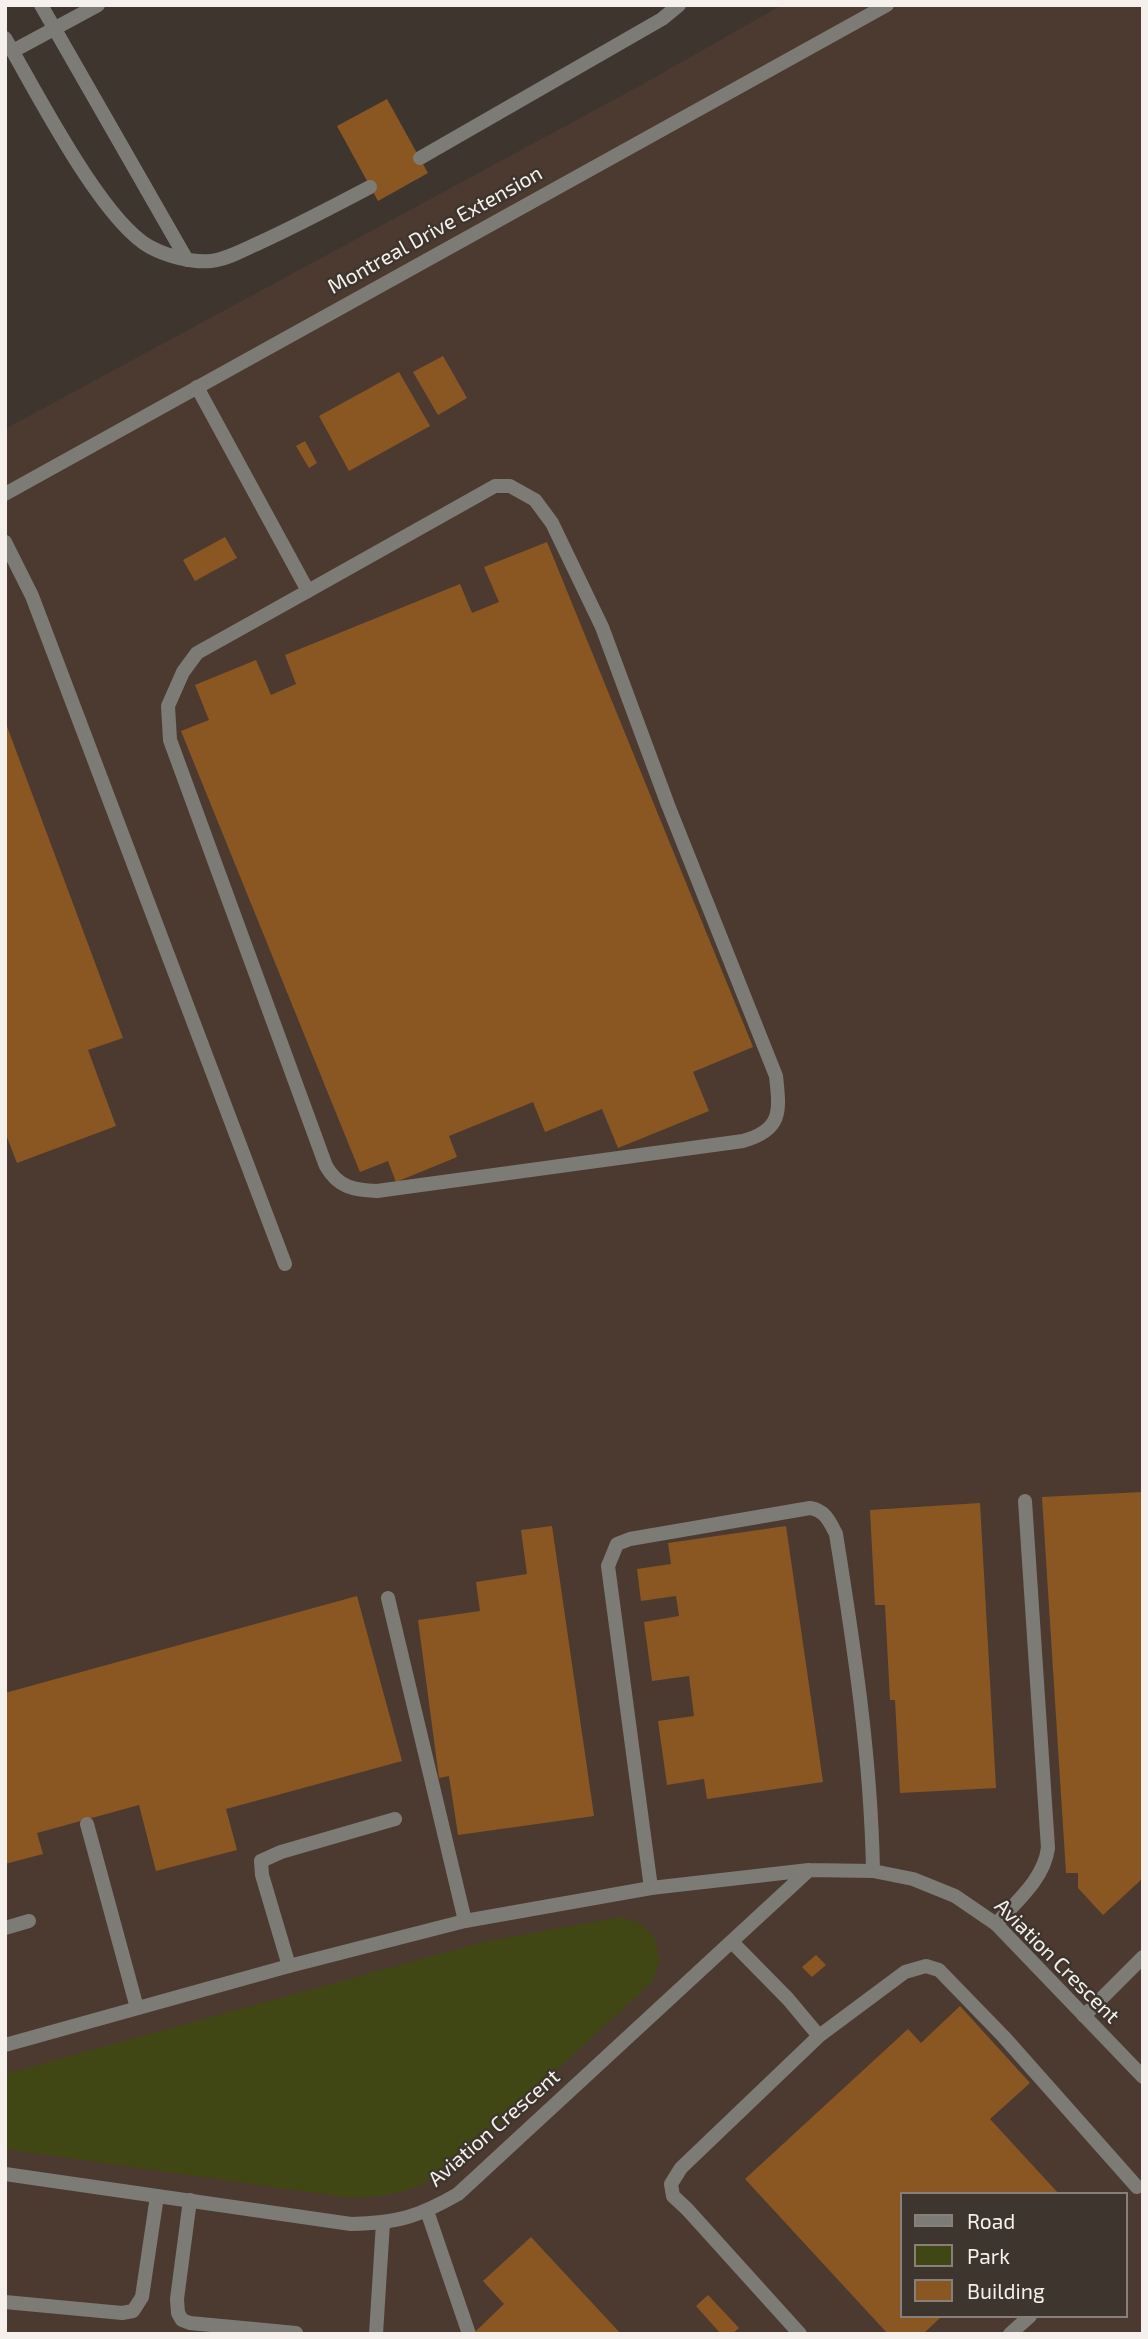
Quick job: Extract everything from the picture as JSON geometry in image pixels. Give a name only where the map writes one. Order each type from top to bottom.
[{"type":"street","points":[[41,5],[187,260]]},
{"type":"street","points":[[98,5],[54,29],[9,45],[54,123],[107,205],[125,226],[150,247],[187,260],[211,261],[234,254],[288,229],[370,187]]},
{"type":"street","points":[[420,158],[662,19],[679,5]]},
{"type":"street","name":"Montreal Drive Extension","points":[[5,494],[887,5]]},
{"type":"street","points":[[197,387],[308,591]]},
{"type":"street","points":[[495,486],[510,486],[535,500],[552,523],[602,627],[668,804],[776,1076],[779,1101],[775,1120],[763,1135],[743,1141],[377,1191],[355,1190],[341,1185],[331,1176],[170,740],[168,706],[183,672],[197,653],[308,591],[495,486]]},
{"type":"street","points":[[5,542],[32,596],[285,1264]]},
{"type":"street","points":[[996,1924],[1041,1873],[1048,1847],[1025,1501]]},
{"type":"street","points":[[651,1888],[608,1566],[612,1555],[617,1544],[630,1539],[810,1508],[818,1509],[836,1534],[856,1661],[872,1818],[873,1871]]},
{"type":"street","points":[[388,1598],[465,1921]]},
{"type":"street","points":[[289,1966],[262,1875],[261,1861],[281,1852],[395,1819]]},
{"type":"street","points":[[87,1824],[137,2008]]},
{"type":"street","name":"Aviation Crescent","points":[[5,2045],[289,1966],[465,1921],[651,1888],[809,1870],[873,1871],[913,1879],[955,1896],[996,1924],[1143,2077]]},
{"type":"street","name":"Aviation Crescent","points":[[5,2174],[351,2224],[383,2223],[427,2211],[458,2194],[809,1870]]},
{"type":"street","points":[[5,1928],[29,1920]]},
{"type":"street","points":[[732,1942],[788,1999],[819,2036]]},
{"type":"street","points":[[1084,2016],[1143,1957]]},
{"type":"street","points":[[800,2334],[673,2196],[671,2185],[681,2168],[819,2036],[905,1972],[926,1966],[939,1969],[1137,2187]]},
{"type":"street","points":[[5,2302],[122,2313],[133,2311],[142,2297],[157,2196]]},
{"type":"street","points":[[190,2200],[177,2299],[178,2314],[182,2320],[296,2333]]},
{"type":"street","points":[[427,2211],[469,2334]]},
{"type":"street","points":[[376,2334],[383,2223]]},
{"type":"street","points":[[1010,2334],[1028,2318]]},
{"type":"shaded area","points":[[782,5],[1143,5],[1143,2334],[5,2334],[5,429],[643,84]]},
{"type":"green space","points":[[620,1917],[638,1922],[654,1937],[660,1959],[653,1981],[462,2158],[435,2177],[411,2189],[351,2198],[5,2149],[5,2074],[483,1942]]},
{"type":"building","points":[[387,99],[428,173],[378,201],[337,126]]},
{"type":"building","points":[[443,356],[467,398],[438,415],[413,372]]},
{"type":"building","points":[[399,372],[430,426],[349,471],[319,416]]},
{"type":"building","points":[[305,441],[317,463],[309,468],[296,446]]},
{"type":"building","points":[[225,537],[237,558],[195,581],[183,560]]},
{"type":"building","points":[[547,542],[753,1047],[693,1072],[709,1111],[618,1148],[602,1109],[545,1132],[533,1102],[449,1136],[457,1157],[396,1182],[388,1161],[360,1172],[181,731],[209,720],[195,685],[256,660],[271,695],[296,684],[285,655],[460,584],[472,613],[499,602],[484,567]]},
{"type":"building","points":[[5,721],[123,1038],[88,1050],[116,1126],[17,1163],[5,1132]]},
{"type":"building","points":[[1143,1492],[1143,1878],[1103,1915],[1078,1888],[1078,1873],[1066,1873],[1042,1497]]},
{"type":"building","points":[[980,1503],[996,1788],[900,1793],[895,1700],[890,1700],[885,1605],[875,1605],[870,1510]]},
{"type":"building","points":[[552,1526],[594,1816],[458,1835],[449,1776],[439,1778],[418,1620],[480,1611],[476,1582],[527,1574],[521,1530]]},
{"type":"building","points":[[786,1526],[823,1782],[707,1799],[704,1779],[667,1785],[658,1721],[694,1716],[689,1676],[652,1681],[644,1622],[679,1616],[676,1596],[641,1601],[637,1569],[671,1564],[668,1543]]},
{"type":"building","points":[[357,1596],[402,1761],[226,1809],[237,1850],[156,1871],[139,1805],[37,1833],[43,1854],[5,1864],[5,1693]]},
{"type":"building","points":[[816,1955],[826,1965],[812,1977],[802,1967]]},
{"type":"building","points":[[960,2006],[1030,2083],[990,2119],[1057,2192],[900,2192],[900,2318],[940,2318],[923,2334],[888,2334],[745,2179],[908,2029],[921,2043]]},
{"type":"building","points":[[531,2237],[621,2334],[478,2334],[476,2331],[504,2304],[483,2281]]},
{"type":"building","points":[[708,2295],[739,2328],[732,2334],[721,2334],[696,2306]]}]
